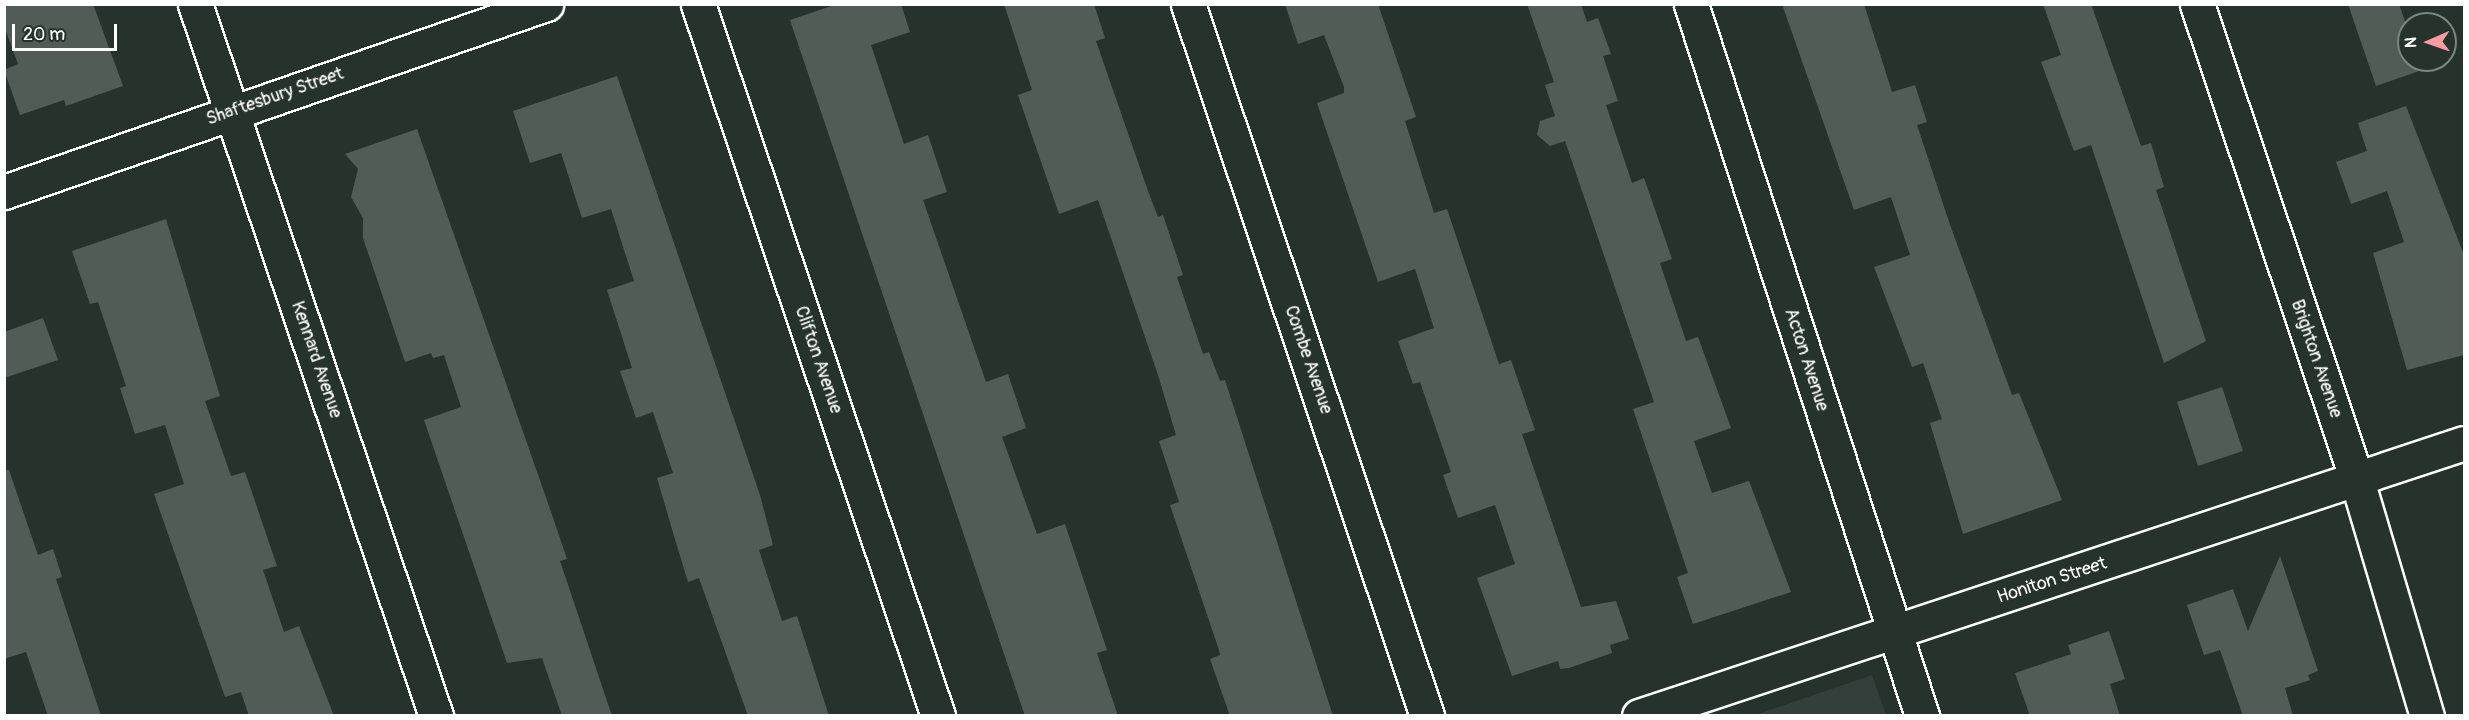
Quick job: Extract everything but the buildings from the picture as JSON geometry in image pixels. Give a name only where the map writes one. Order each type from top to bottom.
[{"type":"street","name":"Kennard Avenue","points":[[195,4],[436,716]]},
{"type":"street","name":"Shaftesbury Street","points":[[4,192],[546,4]]},
{"type":"street","name":"Clifton Avenue","points":[[698,4],[938,716]]},
{"type":"street","name":"Combe Avenue","points":[[1188,4],[1427,716]]},
{"type":"street","name":"Acton Avenue","points":[[1691,4],[1922,716]]},
{"type":"street","name":"Brighton Avenue","points":[[2197,4],[2357,480],[2427,716]]},
{"type":"street","name":"Honiton Street","points":[[1639,716],[2464,443]]},
{"type":"shaded area","points":[[1872,675],[1886,715],[1755,715]]}]
